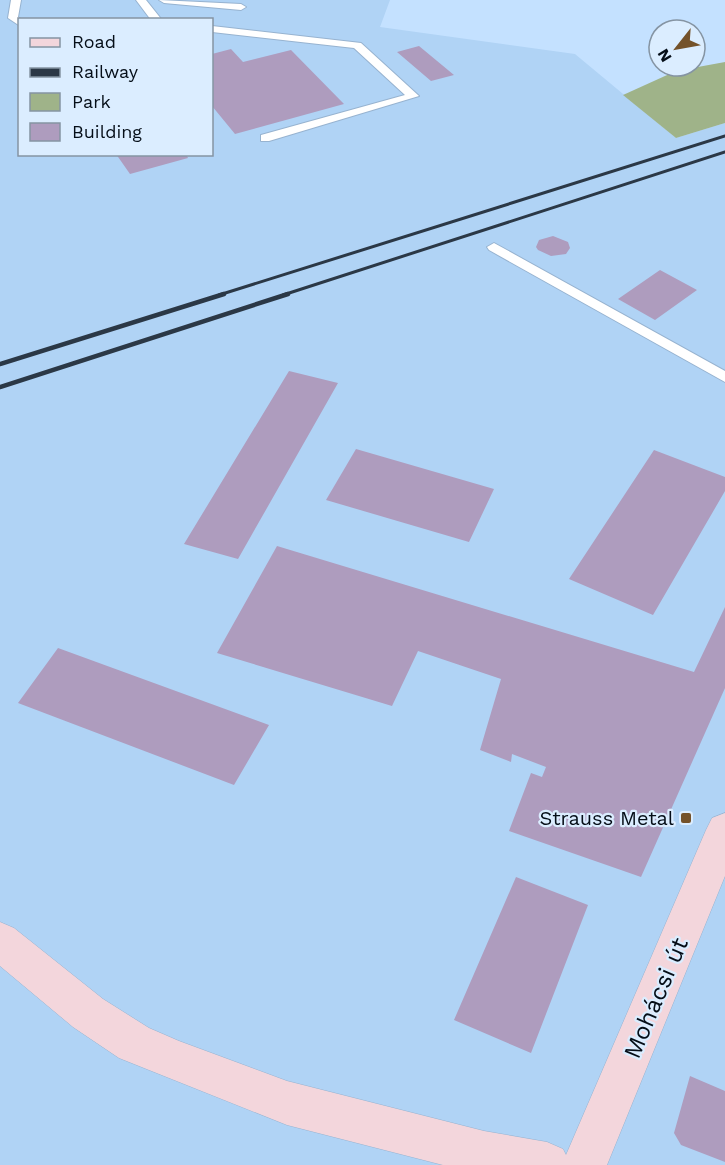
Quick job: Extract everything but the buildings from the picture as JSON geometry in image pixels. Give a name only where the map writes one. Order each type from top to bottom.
[{"type":"street","name":"Mohácsi út","points":[[584,1165],[725,830]]},
{"type":"street","points":[[0,941],[88,1013],[134,1043],[177,1061],[287,1103],[484,1152],[547,1165]]},
{"type":"lane","points":[[16,0],[13,18],[18,22]]},
{"type":"lane","points":[[141,0],[155,18]]},
{"type":"lane","points":[[164,0],[241,7]]},
{"type":"lane","points":[[213,29],[357,45],[413,96],[265,138]]},
{"type":"lane","points":[[494,247],[725,377]]},
{"type":"shaded area","points":[[0,0],[390,0],[380,27],[575,54],[676,138],[725,123],[725,1165],[0,1165]]},
{"type":"green space","points":[[725,62],[725,123],[676,138],[623,95],[661,78],[707,78],[707,65]]},
{"type":"railway","points":[[219,295],[725,136]]},
{"type":"railway","points":[[283,295],[725,152]]},
{"type":"railway","points":[[0,364],[224,294]]},
{"type":"railway","points":[[0,387],[288,294]]},
{"type":"place","name":"Strauss Metal","points":[[686,818]]}]
